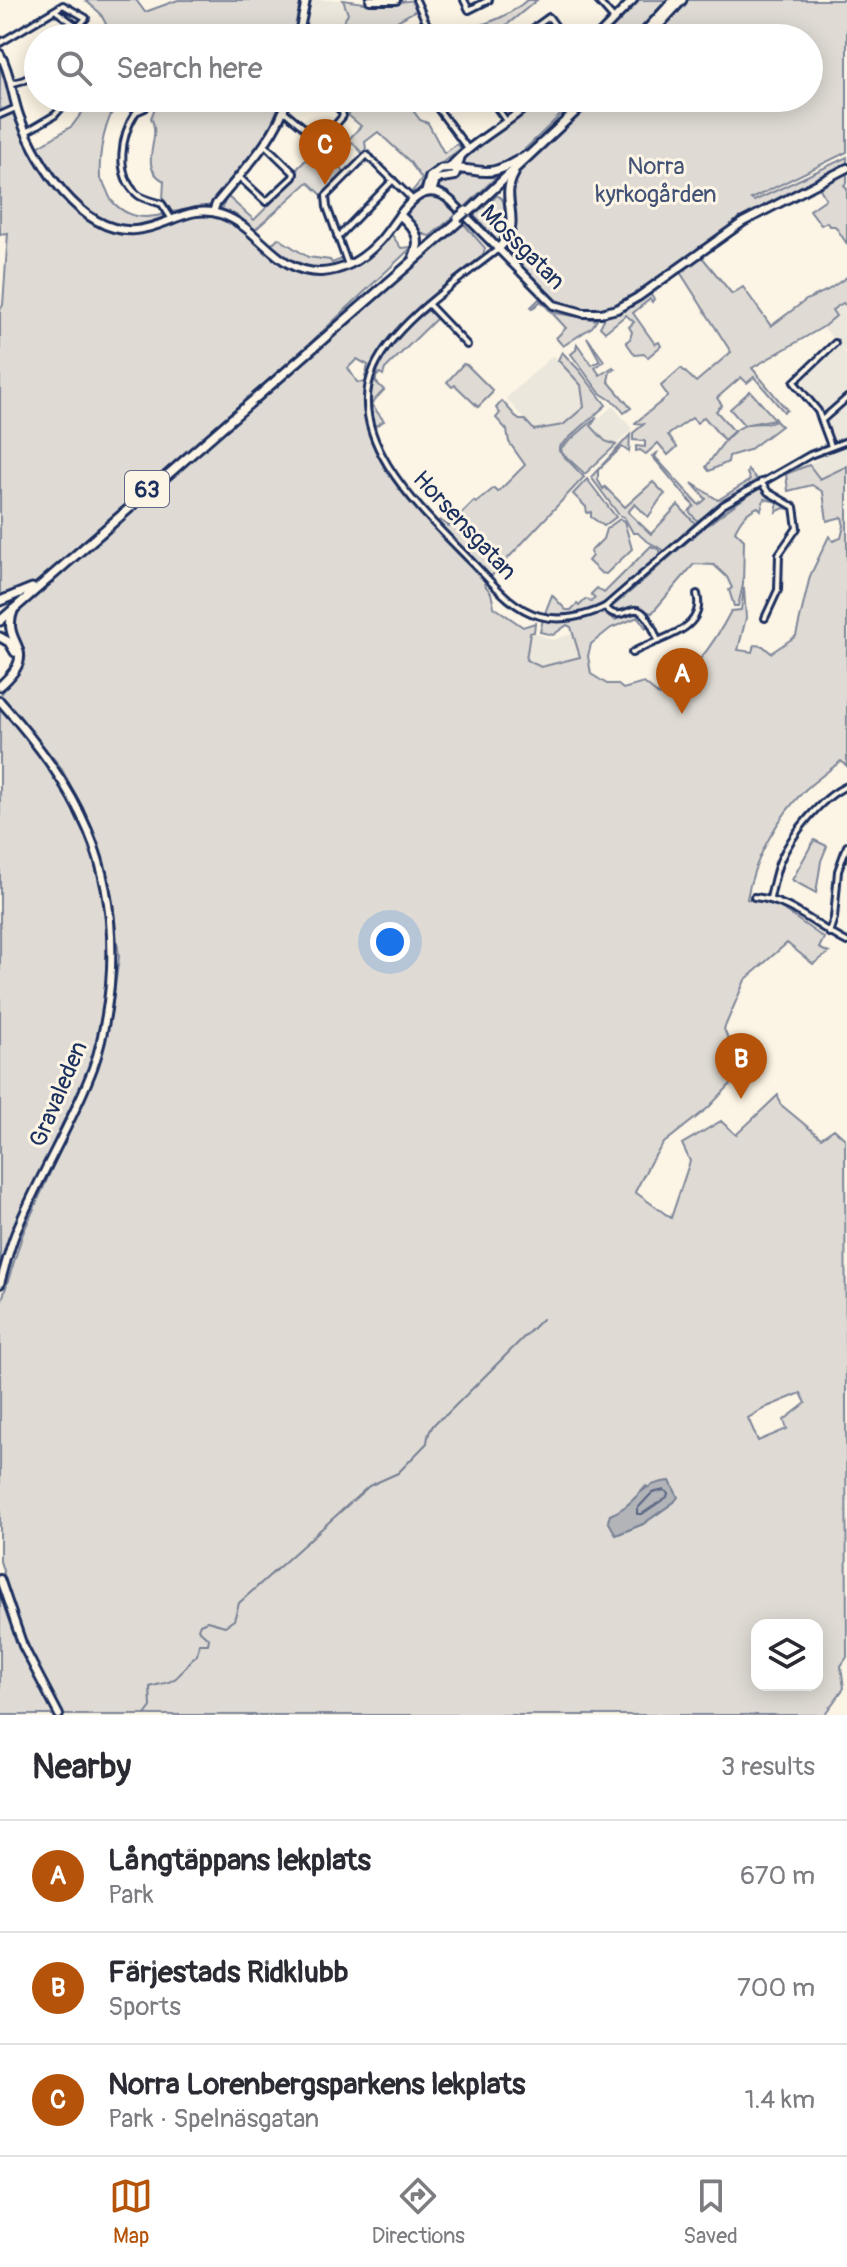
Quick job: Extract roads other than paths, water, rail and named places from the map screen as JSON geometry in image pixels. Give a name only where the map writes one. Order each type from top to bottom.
[{"type":"main road","points":[[652,24],[674,0]]},
{"type":"main road","points":[[660,24],[682,0]]},
{"type":"main road","name":"63","points":[[467,212],[572,112]]},
{"type":"main road","name":"63","points":[[0,619],[490,193],[573,112]]},
{"type":"main road","points":[[429,192],[433,175],[441,169],[497,172],[525,156]]},
{"type":"main road","points":[[498,249],[508,239],[512,226],[508,199],[510,180],[517,169]]},
{"type":"main road","points":[[490,193],[508,199]]},
{"type":"main road","points":[[400,215],[416,233],[418,245],[414,256]]},
{"type":"main road","name":"63","points":[[0,619],[459,219]]},
{"type":"main road","points":[[0,601],[32,588]]},
{"type":"main road","points":[[0,684],[16,671],[20,660],[9,625],[14,609]]},
{"type":"main road","points":[[0,637],[11,644],[16,655],[12,669],[0,684]]},
{"type":"street","points":[[301,24],[306,0]]},
{"type":"street","points":[[370,0],[396,0]]},
{"type":"street","points":[[416,0],[427,24]]},
{"type":"street","points":[[464,0],[469,10],[489,0]]},
{"type":"street","points":[[597,0],[614,19]]},
{"type":"street","points":[[609,24],[633,0]]},
{"type":"street","points":[[33,24],[63,5],[86,18],[81,24]]},
{"type":"street","points":[[56,11],[74,24]]},
{"type":"street","points":[[539,24],[549,17],[554,24]]},
{"type":"street","points":[[0,43],[24,29]]},
{"type":"street","points":[[0,54],[16,108],[42,164],[57,184],[96,219],[126,231],[143,229],[195,211],[213,212],[237,222],[276,257],[295,267],[320,272],[348,265],[377,244],[412,199],[429,192]]},
{"type":"street","points":[[10,84],[24,80]]},
{"type":"street","points":[[0,115],[16,108]]},
{"type":"street","points":[[26,132],[58,112]]},
{"type":"street","points":[[136,112],[123,147],[124,173],[135,192],[162,204],[171,218]]},
{"type":"street","points":[[213,212],[264,144],[283,112]]},
{"type":"street","points":[[285,112],[321,142],[343,114],[341,112]]},
{"type":"street","points":[[439,112],[465,151]]},
{"type":"street","points":[[500,112],[507,122]]},
{"type":"street","points":[[453,169],[465,151],[519,112]]},
{"type":"street","points":[[238,176],[266,202],[294,174],[264,144]]},
{"type":"street","points":[[348,265],[326,196],[367,155],[412,199]]},
{"type":"street","name":"Mossgatan","points":[[429,192],[446,197],[554,305],[575,312],[601,313],[628,303],[743,222],[847,168]]},
{"type":"street","points":[[337,236],[393,180]]},
{"type":"street","name":"Horsensgatan","points":[[498,249],[453,282],[399,335],[374,368],[367,391],[368,419],[380,448],[405,491],[512,601],[540,617],[581,616],[605,607],[723,505],[761,482],[847,441]]},
{"type":"street","points":[[429,305],[467,345]]},
{"type":"street","points":[[831,446],[822,420],[794,382],[835,343]]},
{"type":"street","points":[[822,420],[847,398]]},
{"type":"street","points":[[761,482],[768,492],[794,507],[798,523],[779,554],[778,590],[765,618]]},
{"type":"street","points":[[632,653],[683,631],[699,601],[697,594]]},
{"type":"street","name":"Horsensgatan","points":[[605,607],[611,614],[617,615],[634,609],[642,610],[658,641]]},
{"type":"street","name":"Gravaleden","points":[[0,701],[56,768],[85,822],[111,909],[113,949],[108,1002],[94,1066],[15,1234],[0,1284]]},
{"type":"street","points":[[770,898],[779,862],[794,836],[828,799],[847,786]]},
{"type":"street","points":[[829,933],[834,918],[838,871],[847,846]]},
{"type":"street","points":[[754,897],[770,898],[793,908],[847,942]]},
{"type":"street","points":[[0,1579],[23,1646],[59,1715]]},
{"type":"water","points":[[670,1481],[678,1497],[674,1502],[643,1524],[616,1535],[608,1521],[610,1515],[650,1486]]},
{"type":"waterway","points":[[145,1715],[151,1707],[150,1687],[177,1677],[197,1655],[199,1644],[208,1644],[209,1639],[198,1629],[200,1624],[207,1621],[225,1626],[234,1620],[239,1603],[369,1486],[398,1473],[427,1443],[435,1423],[542,1319]]},
{"type":"place","name":"Norra Lorenbergsparkens lekplats","points":[[325,185]]},
{"type":"place","name":"Långtäppans lekplats","points":[[682,714]]},
{"type":"place","name":"Färjestads Ridklubb","points":[[741,1099]]},
{"type":"park label","name":"Norra kyrkogården","points":[[656,180]]}]
